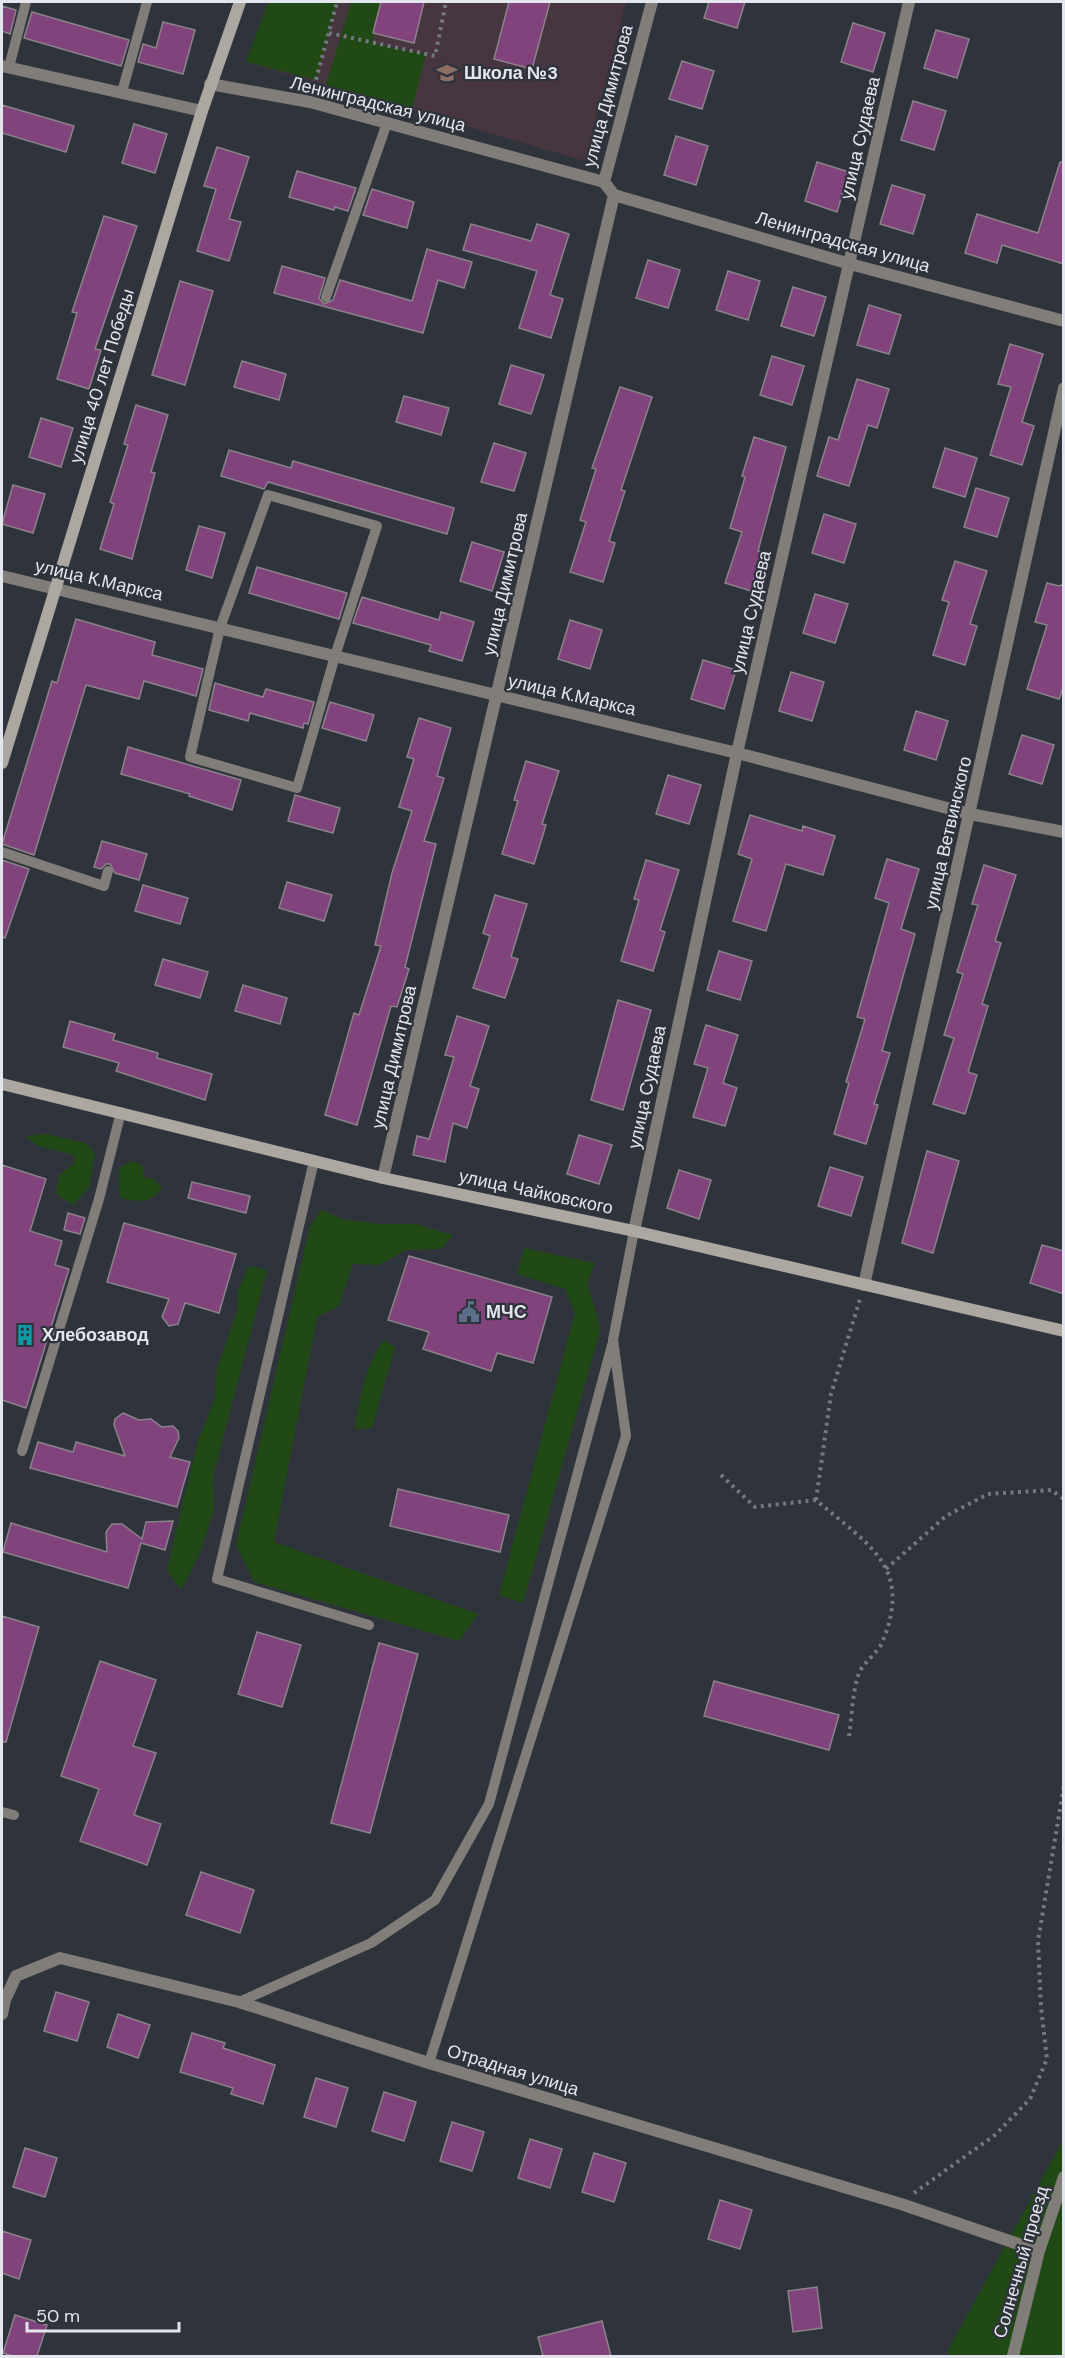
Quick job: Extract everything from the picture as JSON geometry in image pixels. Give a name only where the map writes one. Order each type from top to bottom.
[{"type":"street","name":"улица 40 лет Победы","points":[[2,763],[210,84],[240,2]]},
{"type":"street","name":"улица Димитрова","points":[[383,1178],[614,195],[604,182],[651,2]]},
{"type":"street","name":"улица Судаева","points":[[634,1231],[737,753],[909,2]]},
{"type":"street","points":[[5,66],[202,111]]},
{"type":"street","name":"Ленинградская улица","points":[[210,84],[310,102],[604,182]]},
{"type":"street","name":"Ленинградская улица","points":[[614,195],[850,264],[1064,321]]},
{"type":"street","name":"улица Ветвинского","points":[[864,1285],[1064,388]]},
{"type":"street","name":"улица К.Маркса","points":[[2,576],[737,753],[970,814],[1064,832]]},
{"type":"street","name":"улица Чайковского","points":[[2,1084],[383,1178],[634,1231],[1064,1331]]},
{"type":"street","name":"Отрадная улица","points":[[2,2014],[4,2000],[16,1976],[60,1958],[239,2002],[429,2063],[901,2204],[1039,2251]]},
{"type":"street","name":"Солнечный проезд","points":[[1013,2356],[1039,2251],[1064,2177]]},
{"type":"lane","points":[[5,66],[26,2]]},
{"type":"lane","points":[[122,92],[147,2]]},
{"type":"lane","points":[[326,297],[387,123]]},
{"type":"lane","points":[[268,495],[377,526],[335,656],[297,788],[190,757],[220,628],[268,495]]},
{"type":"lane","points":[[2,852],[104,886],[108,871]]},
{"type":"lane","points":[[22,1451],[99,1199],[121,1112]]},
{"type":"lane","points":[[314,1161],[217,1579],[369,1625]]},
{"type":"lane","points":[[239,2002],[371,1943],[435,1900],[489,1804],[613,1340],[634,1231]]},
{"type":"lane","points":[[429,2063],[626,1436],[613,1340]]},
{"type":"lane","points":[[2,1812],[14,1815]]},
{"type":"path","points":[[310,102],[337,2]]},
{"type":"path","points":[[329,33],[435,56],[446,2]]},
{"type":"path","points":[[816,1500],[831,1394],[864,1285]]},
{"type":"path","points":[[721,1475],[755,1507],[816,1500],[879,1554],[891,1579],[892,1608],[881,1645],[858,1674],[849,1736]]},
{"type":"path","points":[[886,1569],[946,1516],[988,1494],[1051,1490],[1064,1498]]},
{"type":"path","points":[[901,2204],[995,2135],[1030,2099],[1047,2059],[1038,1941],[1064,1785]]},
{"type":"shaded area","name":"Школа №3","points":[[268,2],[626,2],[585,161],[246,62]]},
{"type":"green space","points":[[268,2],[337,2],[316,80],[246,62]]},
{"type":"green space","points":[[351,2],[381,2],[372,43],[426,54],[412,110],[326,85]]},
{"type":"green space","points":[[46,1134],[85,1143],[95,1153],[89,1188],[73,1205],[56,1194],[59,1175],[74,1164],[74,1155],[38,1146],[25,1136]]},
{"type":"green space","points":[[131,1161],[143,1166],[143,1177],[154,1179],[162,1189],[157,1194],[142,1201],[120,1198],[119,1168]]},
{"type":"green space","points":[[322,1210],[342,1219],[380,1224],[416,1224],[453,1235],[441,1249],[406,1250],[379,1265],[353,1264],[339,1306],[317,1317],[274,1542],[478,1614],[459,1641],[254,1582],[236,1545],[310,1226]]},
{"type":"green space","points":[[524,1248],[595,1263],[587,1284],[601,1328],[523,1603],[499,1595],[575,1313],[565,1289],[517,1274]]},
{"type":"green space","points":[[249,1266],[267,1270],[213,1477],[214,1511],[199,1555],[181,1590],[167,1570],[198,1441],[215,1398],[217,1368],[237,1312],[238,1291]]},
{"type":"green space","points":[[384,1340],[395,1347],[372,1428],[355,1429],[368,1370]]},
{"type":"green space","points":[[1063,2140],[1063,2356],[948,2356],[947,2352]]},
{"type":"building","points":[[381,2],[424,2],[414,43],[373,33]]},
{"type":"building","points":[[509,2],[550,2],[532,69],[494,59]]},
{"type":"building","points":[[709,2],[745,2],[737,28],[704,18]]},
{"type":"building","points":[[2,6],[16,10],[10,34],[2,31]]},
{"type":"building","points":[[32,12],[129,40],[121,66],[24,38]]},
{"type":"building","points":[[163,22],[195,30],[183,74],[138,62],[143,44],[156,48]]},
{"type":"building","points":[[853,23],[885,33],[873,72],[841,62]]},
{"type":"building","points":[[936,30],[969,39],[957,78],[924,68]]},
{"type":"building","points":[[682,61],[714,71],[702,109],[669,99]]},
{"type":"building","points":[[913,101],[946,111],[934,150],[901,140]]},
{"type":"building","points":[[2,105],[74,126],[66,152],[2,133]]},
{"type":"building","points":[[134,124],[167,134],[155,173],[122,163]]},
{"type":"building","points":[[676,136],[708,146],[696,185],[664,175]]},
{"type":"building","points":[[217,147],[249,157],[229,219],[241,222],[229,261],[197,251],[216,189],[204,186]]},
{"type":"building","points":[[817,162],[849,172],[837,212],[805,201]]},
{"type":"building","points":[[1060,162],[1064,162],[1064,264],[1002,245],[997,263],[965,253],[977,214],[1038,233]]},
{"type":"building","points":[[297,171],[356,188],[348,211],[335,207],[334,210],[289,197]]},
{"type":"building","points":[[892,185],[925,195],[913,234],[880,224]]},
{"type":"building","points":[[372,189],[414,202],[407,228],[363,215]]},
{"type":"building","points":[[104,216],[137,226],[95,349],[101,350],[89,389],[57,379],[77,313],[72,312]]},
{"type":"building","points":[[471,224],[531,241],[537,224],[569,234],[550,295],[563,299],[551,338],[519,328],[537,271],[463,250]]},
{"type":"building","points":[[427,249],[472,262],[464,288],[438,280],[423,333],[274,293],[282,266],[325,278],[319,298],[324,304],[333,300],[340,280],[412,301]]},
{"type":"building","points":[[648,260],[680,270],[668,308],[636,298]]},
{"type":"building","points":[[728,271],[760,281],[748,320],[716,310]]},
{"type":"building","points":[[180,281],[213,291],[185,385],[152,375]]},
{"type":"building","points":[[793,287],[826,297],[814,336],[781,326]]},
{"type":"building","points":[[869,305],[901,315],[889,354],[857,345]]},
{"type":"building","points":[[1010,344],[1043,354],[1022,422],[1034,426],[1022,465],[990,455],[1011,387],[998,384]]},
{"type":"building","points":[[772,356],[804,366],[792,405],[760,395]]},
{"type":"building","points":[[242,361],[286,374],[279,400],[234,387]]},
{"type":"building","points":[[511,365],[544,375],[531,414],[499,404]]},
{"type":"building","points":[[857,379],[889,389],[877,428],[868,425],[849,486],[817,476],[829,437],[838,440]]},
{"type":"building","points":[[620,387],[652,397],[621,490],[625,491],[609,541],[615,543],[603,582],[570,572],[586,522],[580,520],[596,469],[592,468]]},
{"type":"building","points":[[404,396],[449,408],[441,435],[396,422]]},
{"type":"building","points":[[136,405],[168,415],[151,472],[155,473],[132,559],[100,549],[114,504],[110,502],[128,445],[124,444]]},
{"type":"building","points":[[41,418],[73,428],[61,467],[29,457]]},
{"type":"building","points":[[754,437],[786,447],[758,551],[770,554],[758,593],[725,583],[742,532],[730,528]]},
{"type":"building","points":[[494,443],[526,453],[514,491],[481,482]]},
{"type":"building","points":[[945,448],[977,458],[965,497],[933,487]]},
{"type":"building","points":[[229,450],[291,468],[293,461],[454,508],[447,534],[268,482],[264,489],[221,476]]},
{"type":"building","points":[[13,485],[45,494],[33,533],[2,524]]},
{"type":"building","points":[[976,488],[1009,498],[997,537],[964,527]]},
{"type":"building","points":[[824,514],[856,524],[844,563],[812,553]]},
{"type":"building","points":[[199,526],[225,533],[212,578],[186,570]]},
{"type":"building","points":[[472,542],[504,552],[492,591],[460,581]]},
{"type":"building","points":[[955,561],[987,571],[970,624],[977,626],[965,665],[933,655],[949,602],[942,600]]},
{"type":"building","points":[[257,567],[347,593],[339,619],[249,593]]},
{"type":"building","points":[[1047,583],[1059,586],[1064,584],[1064,685],[1059,699],[1027,689],[1047,625],[1035,622]]},
{"type":"building","points":[[815,594],[848,604],[835,643],[803,633]]},
{"type":"building","points":[[362,597],[439,620],[441,612],[474,622],[462,661],[429,651],[431,645],[353,623]]},
{"type":"building","points":[[76,619],[155,642],[152,655],[203,669],[196,696],[144,681],[139,699],[86,685],[34,855],[2,844],[52,681],[57,683]]},
{"type":"building","points":[[570,620],[602,630],[590,669],[558,659]]},
{"type":"building","points":[[703,660],[736,670],[724,709],[691,699]]},
{"type":"building","points":[[791,672],[824,682],[812,721],[779,711]]},
{"type":"building","points":[[215,683],[263,697],[266,689],[314,702],[308,724],[304,723],[303,728],[250,713],[248,721],[209,710]]},
{"type":"building","points":[[330,702],[374,715],[366,741],[322,728]]},
{"type":"building","points":[[916,711],[948,721],[936,760],[904,750]]},
{"type":"building","points":[[419,718],[451,728],[437,776],[444,778],[424,841],[436,844],[405,967],[409,969],[397,1007],[391,1006],[357,1125],[325,1115],[354,1013],[359,1015],[381,946],[375,945],[392,873],[412,811],[399,807],[414,759],[407,757]]},
{"type":"building","points":[[1022,735],[1054,745],[1042,784],[1009,774]]},
{"type":"building","points":[[128,747],[241,780],[232,810],[189,796],[190,794],[121,774]]},
{"type":"building","points":[[526,761],[559,771],[542,824],[546,825],[534,864],[502,854],[518,801],[514,800]]},
{"type":"building","points":[[668,775],[701,785],[689,824],[656,814]]},
{"type":"building","points":[[295,795],[340,808],[333,833],[288,821]]},
{"type":"building","points":[[750,815],[802,831],[803,826],[835,836],[823,875],[786,864],[766,931],[733,921],[752,859],[738,854]]},
{"type":"building","points":[[102,841],[147,854],[139,880],[115,873],[110,864],[106,864],[101,869],[94,867]]},
{"type":"building","points":[[887,859],[919,869],[901,929],[915,934],[882,1051],[890,1053],[874,1104],[878,1105],[866,1144],[834,1134],[849,1083],[846,1082],[865,1019],[857,1017],[889,903],[875,898]]},
{"type":"building","points":[[2,860],[29,869],[5,938],[2,937]]},
{"type":"building","points":[[646,860],[679,870],[660,930],[665,932],[653,971],[621,961],[639,900],[634,899]]},
{"type":"building","points":[[984,865],[1016,875],[995,941],[1001,943],[982,1004],[988,1006],[968,1072],[977,1075],[965,1114],[933,1104],[954,1038],[944,1035],[963,974],[957,972],[978,905],[972,904]]},
{"type":"building","points":[[287,882],[332,895],[324,921],[279,908]]},
{"type":"building","points":[[143,885],[188,898],[180,924],[135,911]]},
{"type":"building","points":[[495,895],[527,904],[511,957],[518,959],[505,998],[473,988],[490,936],[483,933]]},
{"type":"building","points":[[719,951],[752,961],[740,1000],[707,990]]},
{"type":"building","points":[[163,959],[208,972],[200,998],[155,985]]},
{"type":"building","points":[[243,985],[287,998],[280,1024],[235,1011]]},
{"type":"building","points":[[618,1000],[651,1010],[623,1110],[591,1100]]},
{"type":"building","points":[[457,1016],[489,1026],[470,1086],[479,1089],[467,1128],[453,1123],[445,1162],[413,1155],[417,1136],[429,1139],[454,1057],[445,1055]]},
{"type":"building","points":[[70,1021],[115,1034],[113,1040],[158,1053],[157,1058],[212,1074],[205,1100],[116,1071],[119,1063],[63,1047]]},
{"type":"building","points":[[706,1025],[738,1035],[723,1083],[737,1088],[725,1126],[693,1117],[708,1068],[694,1064]]},
{"type":"building","points":[[579,1135],[612,1145],[599,1184],[567,1174]]},
{"type":"building","points":[[927,1151],[959,1161],[933,1253],[902,1243]]},
{"type":"building","name":"Хлебозавод","points":[[2,1165],[46,1179],[30,1231],[62,1241],[55,1265],[69,1269],[26,1408],[2,1400]]},
{"type":"building","points":[[830,1167],[863,1177],[851,1216],[818,1206]]},
{"type":"building","points":[[679,1170],[711,1180],[699,1219],[667,1208]]},
{"type":"building","points":[[192,1182],[250,1196],[246,1213],[188,1198]]},
{"type":"building","points":[[68,1213],[85,1218],[80,1234],[64,1230]]},
{"type":"building","points":[[124,1223],[236,1254],[219,1313],[185,1303],[178,1324],[169,1326],[162,1317],[169,1299],[107,1282]]},
{"type":"building","points":[[1042,1245],[1064,1251],[1064,1294],[1030,1283]]},
{"type":"building","name":"МЧС","points":[[409,1256],[552,1297],[533,1363],[497,1353],[491,1371],[423,1349],[429,1332],[388,1320]]},
{"type":"building","points":[[123,1413],[139,1420],[151,1419],[162,1427],[173,1426],[178,1431],[179,1438],[170,1457],[190,1462],[177,1507],[30,1468],[38,1442],[73,1452],[76,1442],[125,1456],[114,1425],[115,1419]]},
{"type":"building","points":[[398,1489],[509,1515],[500,1552],[390,1526]]},
{"type":"building","points":[[173,1521],[165,1550],[141,1543],[128,1588],[3,1552],[11,1523],[107,1552],[106,1532],[112,1524],[122,1524],[142,1539],[146,1522]]},
{"type":"building","points":[[2,1616],[39,1627],[6,1742],[2,1742]]},
{"type":"building","points":[[257,1632],[301,1645],[282,1707],[238,1694]]},
{"type":"building","points":[[379,1643],[418,1654],[370,1833],[331,1823]]},
{"type":"building","points":[[100,1661],[156,1680],[133,1746],[156,1753],[134,1815],[161,1824],[147,1865],[80,1841],[99,1789],[61,1776]]},
{"type":"building","points":[[714,1681],[839,1715],[829,1750],[704,1716]]},
{"type":"building","points":[[201,1872],[254,1890],[240,1933],[186,1915]]},
{"type":"building","points":[[56,1992],[89,2002],[77,2041],[44,2031]]},
{"type":"building","points":[[118,2014],[150,2025],[138,2058],[107,2047]]},
{"type":"building","points":[[192,2033],[225,2043],[223,2048],[275,2065],[263,2104],[231,2094],[233,2088],[180,2072]]},
{"type":"building","points":[[316,2078],[348,2088],[336,2127],[304,2117]]},
{"type":"building","points":[[384,2092],[416,2102],[404,2141],[372,2131]]},
{"type":"building","points":[[452,2122],[484,2132],[472,2171],[440,2161]]},
{"type":"building","points":[[530,2139],[562,2149],[550,2188],[518,2178]]},
{"type":"building","points":[[25,2148],[57,2158],[45,2197],[13,2187]]},
{"type":"building","points":[[594,2153],[626,2163],[614,2202],[582,2192]]},
{"type":"building","points":[[720,2200],[752,2210],[740,2249],[708,2239]]},
{"type":"building","points":[[2,2231],[31,2240],[19,2279],[2,2273]]},
{"type":"building","points":[[817,2287],[822,2328],[793,2332],[788,2291]]},
{"type":"building","points":[[15,2315],[47,2325],[37,2356],[13,2356],[3,2353]]},
{"type":"building","points":[[602,2321],[611,2356],[543,2356],[538,2337]]},
{"type":"place","name":"Школа №3","points":[[447,73]]},
{"type":"place","name":"МЧС","points":[[469,1312]]},
{"type":"place","name":"Хлебозавод","points":[[25,1335]]}]
